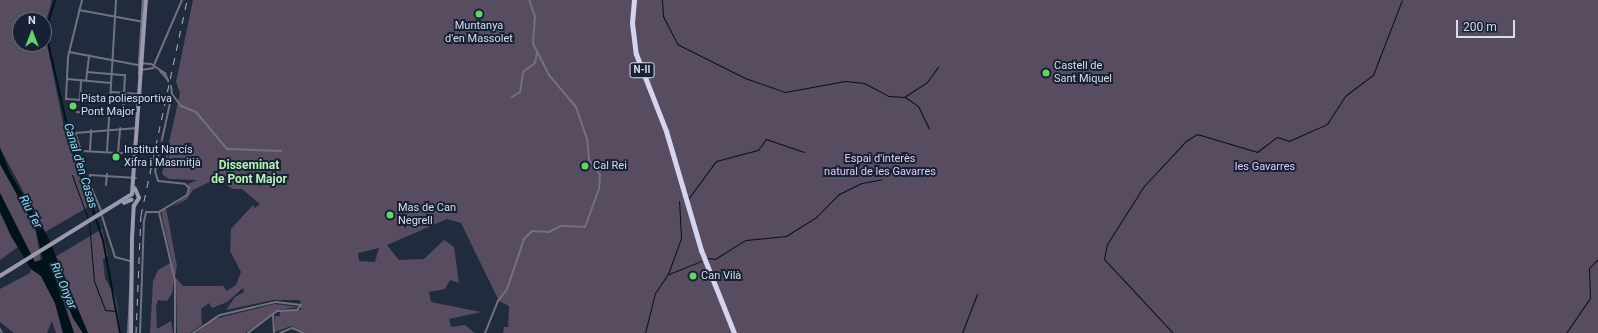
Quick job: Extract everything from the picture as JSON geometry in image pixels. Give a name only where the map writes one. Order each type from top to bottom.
[{"type":"highway","name":"N-II","points":[[634,0],[632,36],[637,58],[668,137],[701,250],[734,333]]},
{"type":"street","points":[[82,0],[78,10],[69,52],[66,99],[110,102]]},
{"type":"street","points":[[106,152],[116,0]]},
{"type":"street","points":[[143,0],[143,22]]},
{"type":"street","points":[[130,333],[130,260],[134,208],[133,198],[135,187],[134,177],[140,63],[146,0]]},
{"type":"street","points":[[154,66],[182,0]]},
{"type":"street","points":[[485,333],[498,301],[507,289],[524,239],[532,231],[550,232],[561,226],[585,227],[599,189],[600,175],[589,160],[587,139],[576,107],[537,53],[533,44],[535,17],[529,0]]},
{"type":"street","points":[[78,10],[143,22]]},
{"type":"street","points":[[69,52],[154,66],[166,74],[168,81],[160,71]]},
{"type":"street","points":[[512,97],[520,92],[523,72],[535,63],[537,53]]},
{"type":"street","points":[[86,81],[88,55]]},
{"type":"street","points":[[140,70],[154,66]]},
{"type":"street","points":[[77,112],[123,113],[125,75],[87,72]]},
{"type":"street","points":[[67,79],[111,83]]},
{"type":"street","points":[[80,100],[81,80]]},
{"type":"street","points":[[140,333],[144,221],[146,212],[159,212],[189,191],[185,184],[162,183],[155,178],[172,94],[171,86]]},
{"type":"street","points":[[110,92],[139,94]]},
{"type":"street","points":[[172,94],[182,106],[196,112],[227,149],[281,150]]},
{"type":"street","points":[[118,153],[120,128]]},
{"type":"street","points":[[136,154],[79,150],[75,131],[137,128]]},
{"type":"street","points":[[90,151],[92,130]]},
{"type":"street","points":[[130,260],[115,257],[89,182],[90,175],[107,174],[134,177]]},
{"type":"street","points":[[106,185],[107,174]]},
{"type":"street","points":[[0,276],[133,198]]},
{"type":"street","points":[[159,212],[175,280],[175,333]]},
{"type":"street","points":[[193,333],[220,315],[270,304],[298,302],[301,307],[297,310],[281,310],[273,314],[248,333]]},
{"type":"street","points":[[273,314],[274,333]]},
{"type":"street","points":[[280,333],[293,328],[304,333]]},
{"type":"street","points":[[0,329],[2,333]]},
{"type":"green space","points":[[0,0],[52,0],[49,12],[12,12],[12,52],[49,52],[65,133],[90,206],[45,232],[0,148]]},
{"type":"green space","name":"Espai d'interès natural de les Gavarres","points":[[193,0],[1598,0],[1598,333],[503,333],[504,327],[508,327],[509,306],[499,301],[461,223],[447,219],[387,245],[399,260],[424,259],[444,240],[454,247],[459,283],[450,280],[445,289],[429,292],[431,302],[481,312],[449,319],[451,327],[465,325],[475,333],[306,333],[291,326],[275,332],[275,316],[280,316],[280,311],[301,310],[300,300],[273,300],[226,310],[235,297],[244,292],[243,288],[227,302],[212,308],[209,303],[201,309],[202,325],[190,333],[177,333],[176,278],[183,286],[223,286],[227,291],[236,285],[241,272],[230,251],[231,229],[253,205],[255,208],[260,204],[242,189],[232,189],[218,178],[193,190],[187,199],[172,207],[188,195],[188,184],[197,180],[169,179],[162,174],[180,93],[176,82]],"holes":[[[379,248],[375,262],[359,261],[358,253]]]},
{"type":"green space","points":[[0,164],[35,227],[41,261],[35,262],[21,240],[0,193]]},
{"type":"green space","points":[[166,208],[177,266],[172,293],[167,301],[158,300],[156,307],[157,329],[171,321],[173,333],[150,333],[153,281],[158,270],[172,262],[161,211]]},
{"type":"green space","points":[[0,212],[18,247],[0,260]]},
{"type":"green space","points":[[102,229],[108,256],[103,259],[105,278],[116,298],[121,333],[88,333],[55,257]]},
{"type":"green space","points":[[49,259],[73,318],[83,333],[74,333]]},
{"type":"green space","points":[[31,269],[41,276],[55,303],[63,333],[56,333],[52,321],[47,333],[14,333],[0,322],[0,289],[30,273]]},
{"type":"green space","points":[[275,304],[299,307],[278,310],[245,333],[196,333],[214,319]]},
{"type":"water","points":[[0,148],[10,173],[48,237],[88,333],[83,333],[73,318],[49,259],[74,333],[63,333],[55,303],[41,276],[31,269],[11,236],[0,212],[0,193],[35,262],[43,259],[35,227],[0,164]]},
{"type":"waterway","name":"Canal d'en Casas","points":[[55,0],[46,29],[48,43],[73,151],[103,240],[120,333]]},
{"type":"waterway","points":[[662,0],[663,16],[677,44],[745,78],[785,92],[845,81],[864,83],[888,96],[904,97],[927,82],[938,67]]},
{"type":"waterway","points":[[1173,333],[1104,259],[1107,244],[1144,186],[1186,141],[1197,134],[1257,152],[1277,137],[1289,141],[1327,124],[1345,96],[1373,75],[1402,0]]},
{"type":"waterway","points":[[905,97],[918,106],[929,129]]},
{"type":"waterway","points":[[688,199],[716,161],[758,150],[766,139],[804,152]]},
{"type":"waterway","points":[[72,175],[88,219]]},
{"type":"waterway","points":[[707,258],[715,259],[746,240],[786,236],[816,217],[839,194],[862,183],[882,179]]},
{"type":"waterway","points":[[645,333],[655,293],[668,274],[681,238],[679,201]]},
{"type":"waterway","points":[[89,222],[94,281],[105,310],[116,311]]},
{"type":"waterway","points":[[1566,333],[1590,298],[1589,268],[1598,259]]},
{"type":"waterway","points":[[669,274],[701,261]]},
{"type":"waterway","points":[[962,333],[977,294]]},
{"type":"railway","points":[[136,333],[141,215],[187,0]]},
{"type":"place","name":"Muntanya d'en Massolet","points":[[479,14]]},
{"type":"place","name":"Castell de Sant Miquel","points":[[1046,73]]},
{"type":"place","name":"Pista poliesportiva Pont Major","points":[[73,106]]},
{"type":"place","name":"Institut Narcís Xifra i Masmitjà","points":[[116,157]]},
{"type":"place","name":"Cal Rei","points":[[585,166]]},
{"type":"place","name":"Mas de Can Negrell","points":[[390,215]]},
{"type":"place","name":"Can Vilà","points":[[693,276]]},
{"type":"district","name":"Disseminat de Pont Major","points":[[249,173]]},
{"type":"park label","name":"les Gavarres","points":[[1265,167]]},
{"type":"water label","name":"Riu Ter","points":[[30,212]]},
{"type":"water label","name":"Riu Onyar","points":[[63,286]]}]
